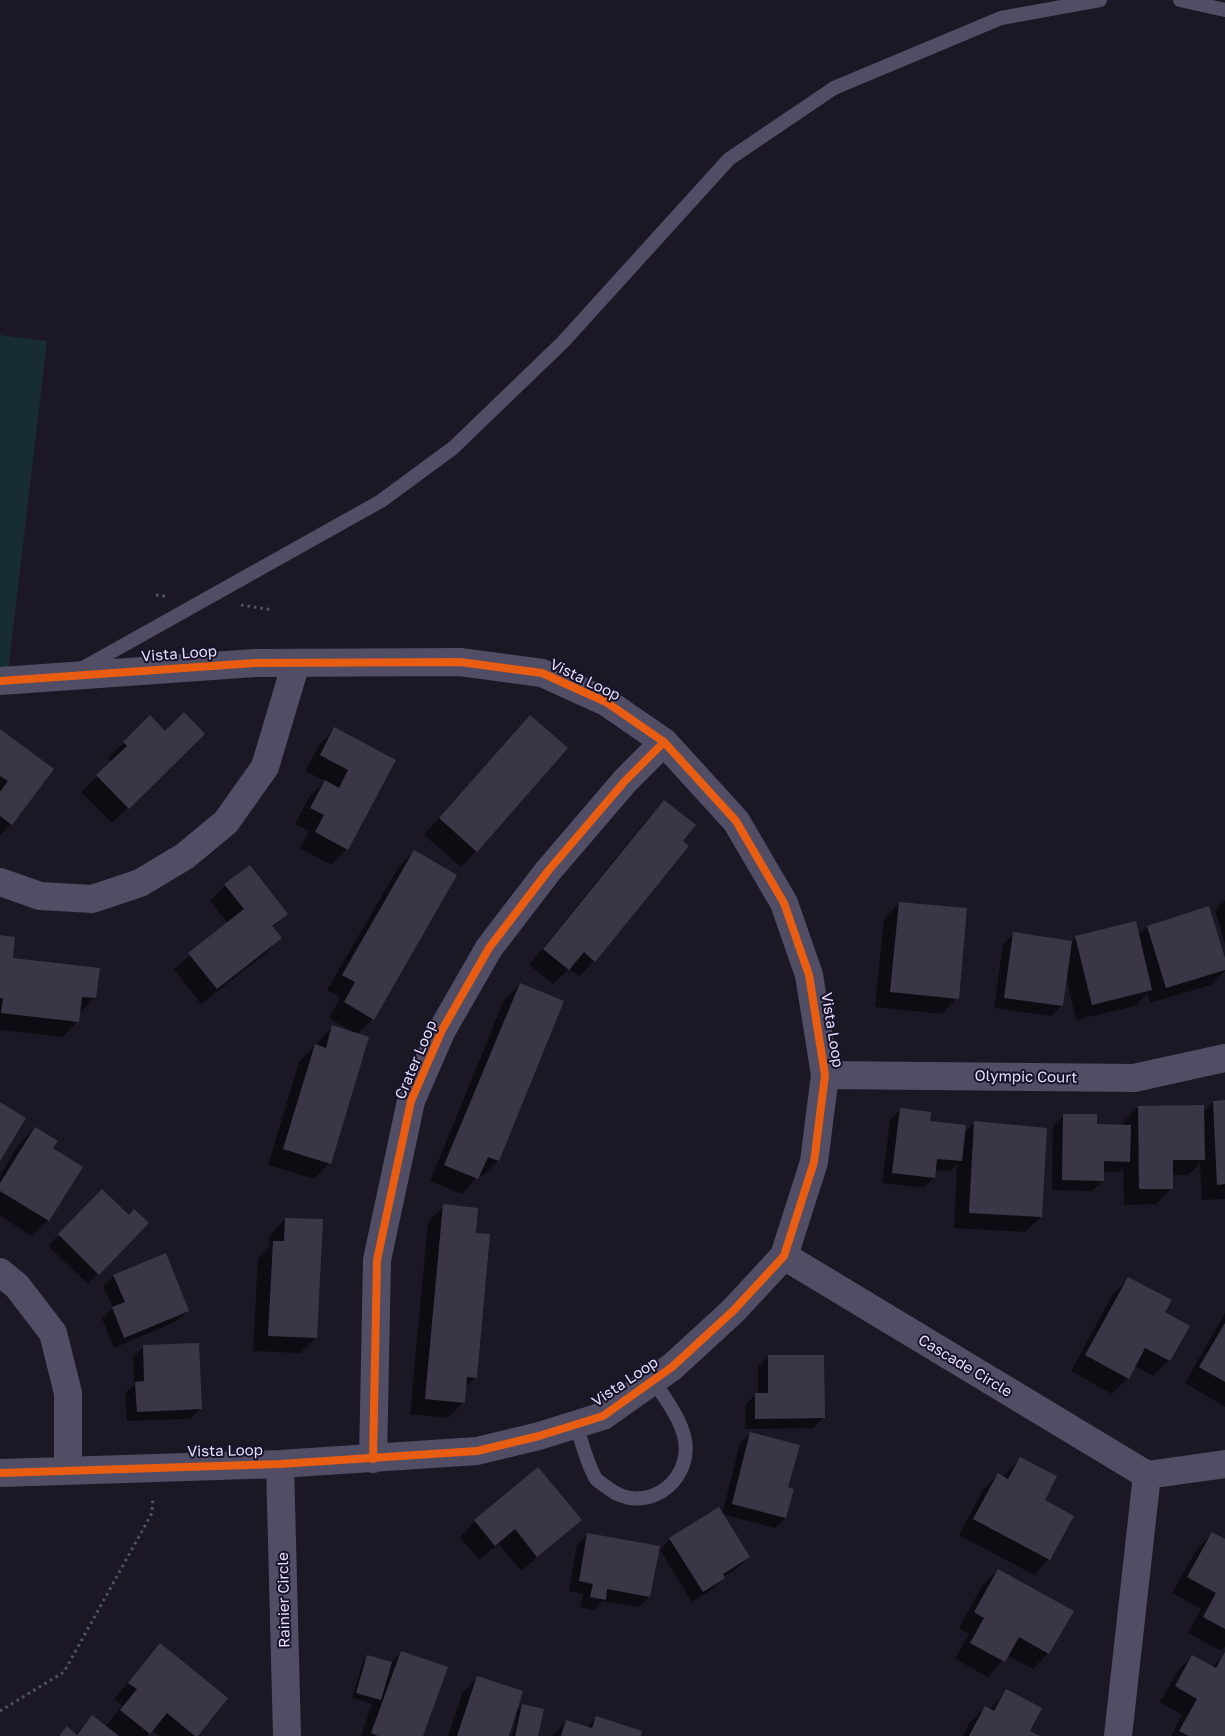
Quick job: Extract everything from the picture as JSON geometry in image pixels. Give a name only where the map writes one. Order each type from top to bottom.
[{"type":"street","name":"Vista Loop","points":[[0,680],[255,663],[460,662],[542,673],[606,702],[664,742],[736,821],[784,903],[809,975],[826,1075],[814,1162],[784,1256],[734,1311],[672,1367],[603,1416],[478,1451],[373,1460],[68,1469],[0,1473]]},
{"type":"street","points":[[0,882],[40,896],[92,899],[140,883],[185,856],[226,822],[264,767],[296,663]]},
{"type":"street","name":"Crater Loop","points":[[373,1460],[378,1260],[411,1101],[442,1030],[489,948],[548,871],[625,781],[664,742]]},
{"type":"street","name":"Olympic Court","points":[[826,1075],[1134,1078],[1225,1058]]},
{"type":"street","name":"Cascade Circle","points":[[784,1256],[1147,1475]]},
{"type":"street","points":[[0,1272],[18,1286],[53,1333],[68,1393],[68,1469]]},
{"type":"street","name":"Rainier Circle","points":[[280,1464],[287,1736]]},
{"type":"street","points":[[1118,1736],[1147,1475],[1225,1464]]},
{"type":"lane","points":[[69,676],[381,501],[453,448],[563,342],[729,159],[834,88],[1001,18],[1100,0]]},
{"type":"lane","points":[[1180,0],[1225,10]]},
{"type":"lane","points":[[576,1425],[596,1479],[615,1494],[639,1500],[656,1495],[678,1479],[684,1461],[685,1441],[679,1423],[653,1380]]},
{"type":"path","points":[[0,1711],[64,1672],[152,1513],[154,1467]]},
{"type":"green space","points":[[0,335],[47,341],[7,680],[0,681]]},
{"type":"building","points":[[184,712],[205,734],[129,809],[96,775],[127,746],[123,742],[150,715],[165,731]]},
{"type":"building","points":[[530,715],[568,748],[477,852],[439,818]]},
{"type":"building","points":[[334,727],[396,760],[348,850],[315,832],[324,815],[310,808],[325,780],[339,788],[348,770],[320,755]]},
{"type":"building","points":[[0,729],[54,769],[12,825],[0,816],[0,792],[8,781],[0,776]]},
{"type":"building","points":[[664,800],[696,825],[683,841],[689,846],[595,962],[584,952],[569,970],[543,949]]},
{"type":"building","points":[[414,850],[457,875],[374,1020],[344,1002],[355,982],[342,975]]},
{"type":"building","points":[[250,865],[288,914],[272,926],[282,938],[217,989],[188,953],[244,909],[224,884]]},
{"type":"building","points":[[899,902],[967,908],[959,999],[890,992]]},
{"type":"building","points":[[1209,906],[1225,958],[1225,970],[1166,988],[1147,926]]},
{"type":"building","points":[[1136,921],[1152,990],[1092,1005],[1075,936]]},
{"type":"building","points":[[1013,932],[1072,941],[1063,1006],[1004,998]]},
{"type":"building","points":[[0,935],[15,937],[13,958],[100,968],[96,998],[82,997],[79,1022],[1,1013],[3,998],[0,998]]},
{"type":"building","points":[[520,983],[564,1001],[499,1161],[488,1157],[478,1179],[444,1165]]},
{"type":"building","points":[[332,1025],[369,1037],[331,1164],[283,1149],[315,1044],[326,1048]]},
{"type":"building","points":[[1225,1100],[1225,1184],[1217,1185],[1213,1101]]},
{"type":"building","points":[[0,1102],[26,1118],[0,1161]]},
{"type":"building","points":[[1204,1105],[1205,1160],[1173,1160],[1173,1189],[1139,1189],[1138,1106]]},
{"type":"building","points":[[900,1108],[931,1112],[930,1121],[966,1125],[962,1161],[937,1159],[935,1178],[892,1173]]},
{"type":"building","points":[[1063,1114],[1097,1114],[1097,1124],[1131,1125],[1130,1162],[1104,1161],[1104,1181],[1062,1180]]},
{"type":"building","points":[[974,1121],[1047,1128],[1042,1217],[969,1213]]},
{"type":"building","points":[[35,1127],[58,1141],[53,1148],[83,1167],[49,1221],[0,1191],[0,1183]]},
{"type":"building","points":[[102,1189],[129,1215],[134,1209],[149,1223],[99,1275],[58,1234]]},
{"type":"building","points":[[443,1204],[478,1208],[476,1233],[490,1234],[477,1378],[467,1377],[465,1403],[425,1399]]},
{"type":"building","points":[[285,1218],[323,1219],[317,1338],[268,1336],[273,1241],[284,1241]]},
{"type":"building","points":[[166,1253],[189,1311],[124,1338],[112,1307],[125,1302],[113,1275]]},
{"type":"building","points":[[1128,1277],[1172,1300],[1165,1312],[1190,1326],[1170,1361],[1145,1348],[1129,1379],[1085,1355]]},
{"type":"building","points":[[1225,1323],[1225,1382],[1199,1367]]},
{"type":"building","points":[[199,1343],[202,1409],[137,1412],[135,1382],[144,1381],[143,1345]]},
{"type":"building","points":[[768,1355],[824,1355],[825,1418],[755,1419],[755,1393],[768,1393]]},
{"type":"building","points":[[750,1432],[800,1445],[788,1487],[794,1489],[786,1518],[732,1504]]},
{"type":"building","points":[[1020,1457],[1057,1476],[1045,1500],[1074,1516],[1050,1560],[973,1519],[998,1473],[1008,1479]]},
{"type":"building","points":[[538,1467],[582,1520],[537,1557],[515,1529],[495,1546],[474,1520]]},
{"type":"building","points":[[719,1507],[750,1557],[723,1574],[725,1578],[703,1592],[669,1538]]},
{"type":"building","points":[[1212,1532],[1225,1539],[1225,1629],[1203,1617],[1216,1593],[1187,1577]]},
{"type":"building","points":[[587,1533],[660,1546],[650,1597],[607,1589],[606,1600],[590,1597],[593,1584],[579,1581]]},
{"type":"building","points":[[998,1569],[1074,1611],[1049,1654],[1019,1637],[1005,1662],[970,1643],[984,1618],[974,1612]]},
{"type":"building","points":[[160,1643],[228,1698],[198,1736],[195,1736],[167,1713],[150,1734],[120,1710],[137,1689],[128,1683]]},
{"type":"building","points":[[401,1651],[448,1667],[423,1736],[378,1736],[371,1733]]},
{"type":"building","points":[[1225,1652],[1225,1736],[1189,1736],[1179,1731],[1197,1699],[1175,1686],[1192,1655],[1216,1668]]},
{"type":"building","points":[[367,1655],[392,1662],[381,1700],[356,1693]]},
{"type":"building","points":[[477,1676],[523,1691],[509,1736],[457,1736]]},
{"type":"building","points":[[1006,1689],[1042,1708],[1030,1731],[1040,1736],[969,1736],[985,1706],[994,1711]]},
{"type":"building","points":[[522,1704],[544,1709],[538,1736],[515,1736]]},
{"type":"building","points":[[92,1715],[119,1736],[59,1736],[67,1726],[77,1735]]},
{"type":"building","points":[[596,1716],[642,1731],[641,1736],[561,1736],[566,1720],[592,1728]]},
{"type":"cycle path","points":[[0,681],[255,663],[460,662],[542,673],[606,702],[664,742],[736,821],[784,903],[809,975],[825,1075],[814,1162],[784,1256],[733,1311],[672,1367],[603,1416],[539,1436],[477,1451],[280,1464],[0,1473]]},
{"type":"cycle path","points":[[373,1459],[377,1260],[411,1101],[442,1030],[489,948],[548,871],[625,781],[664,742]]}]
